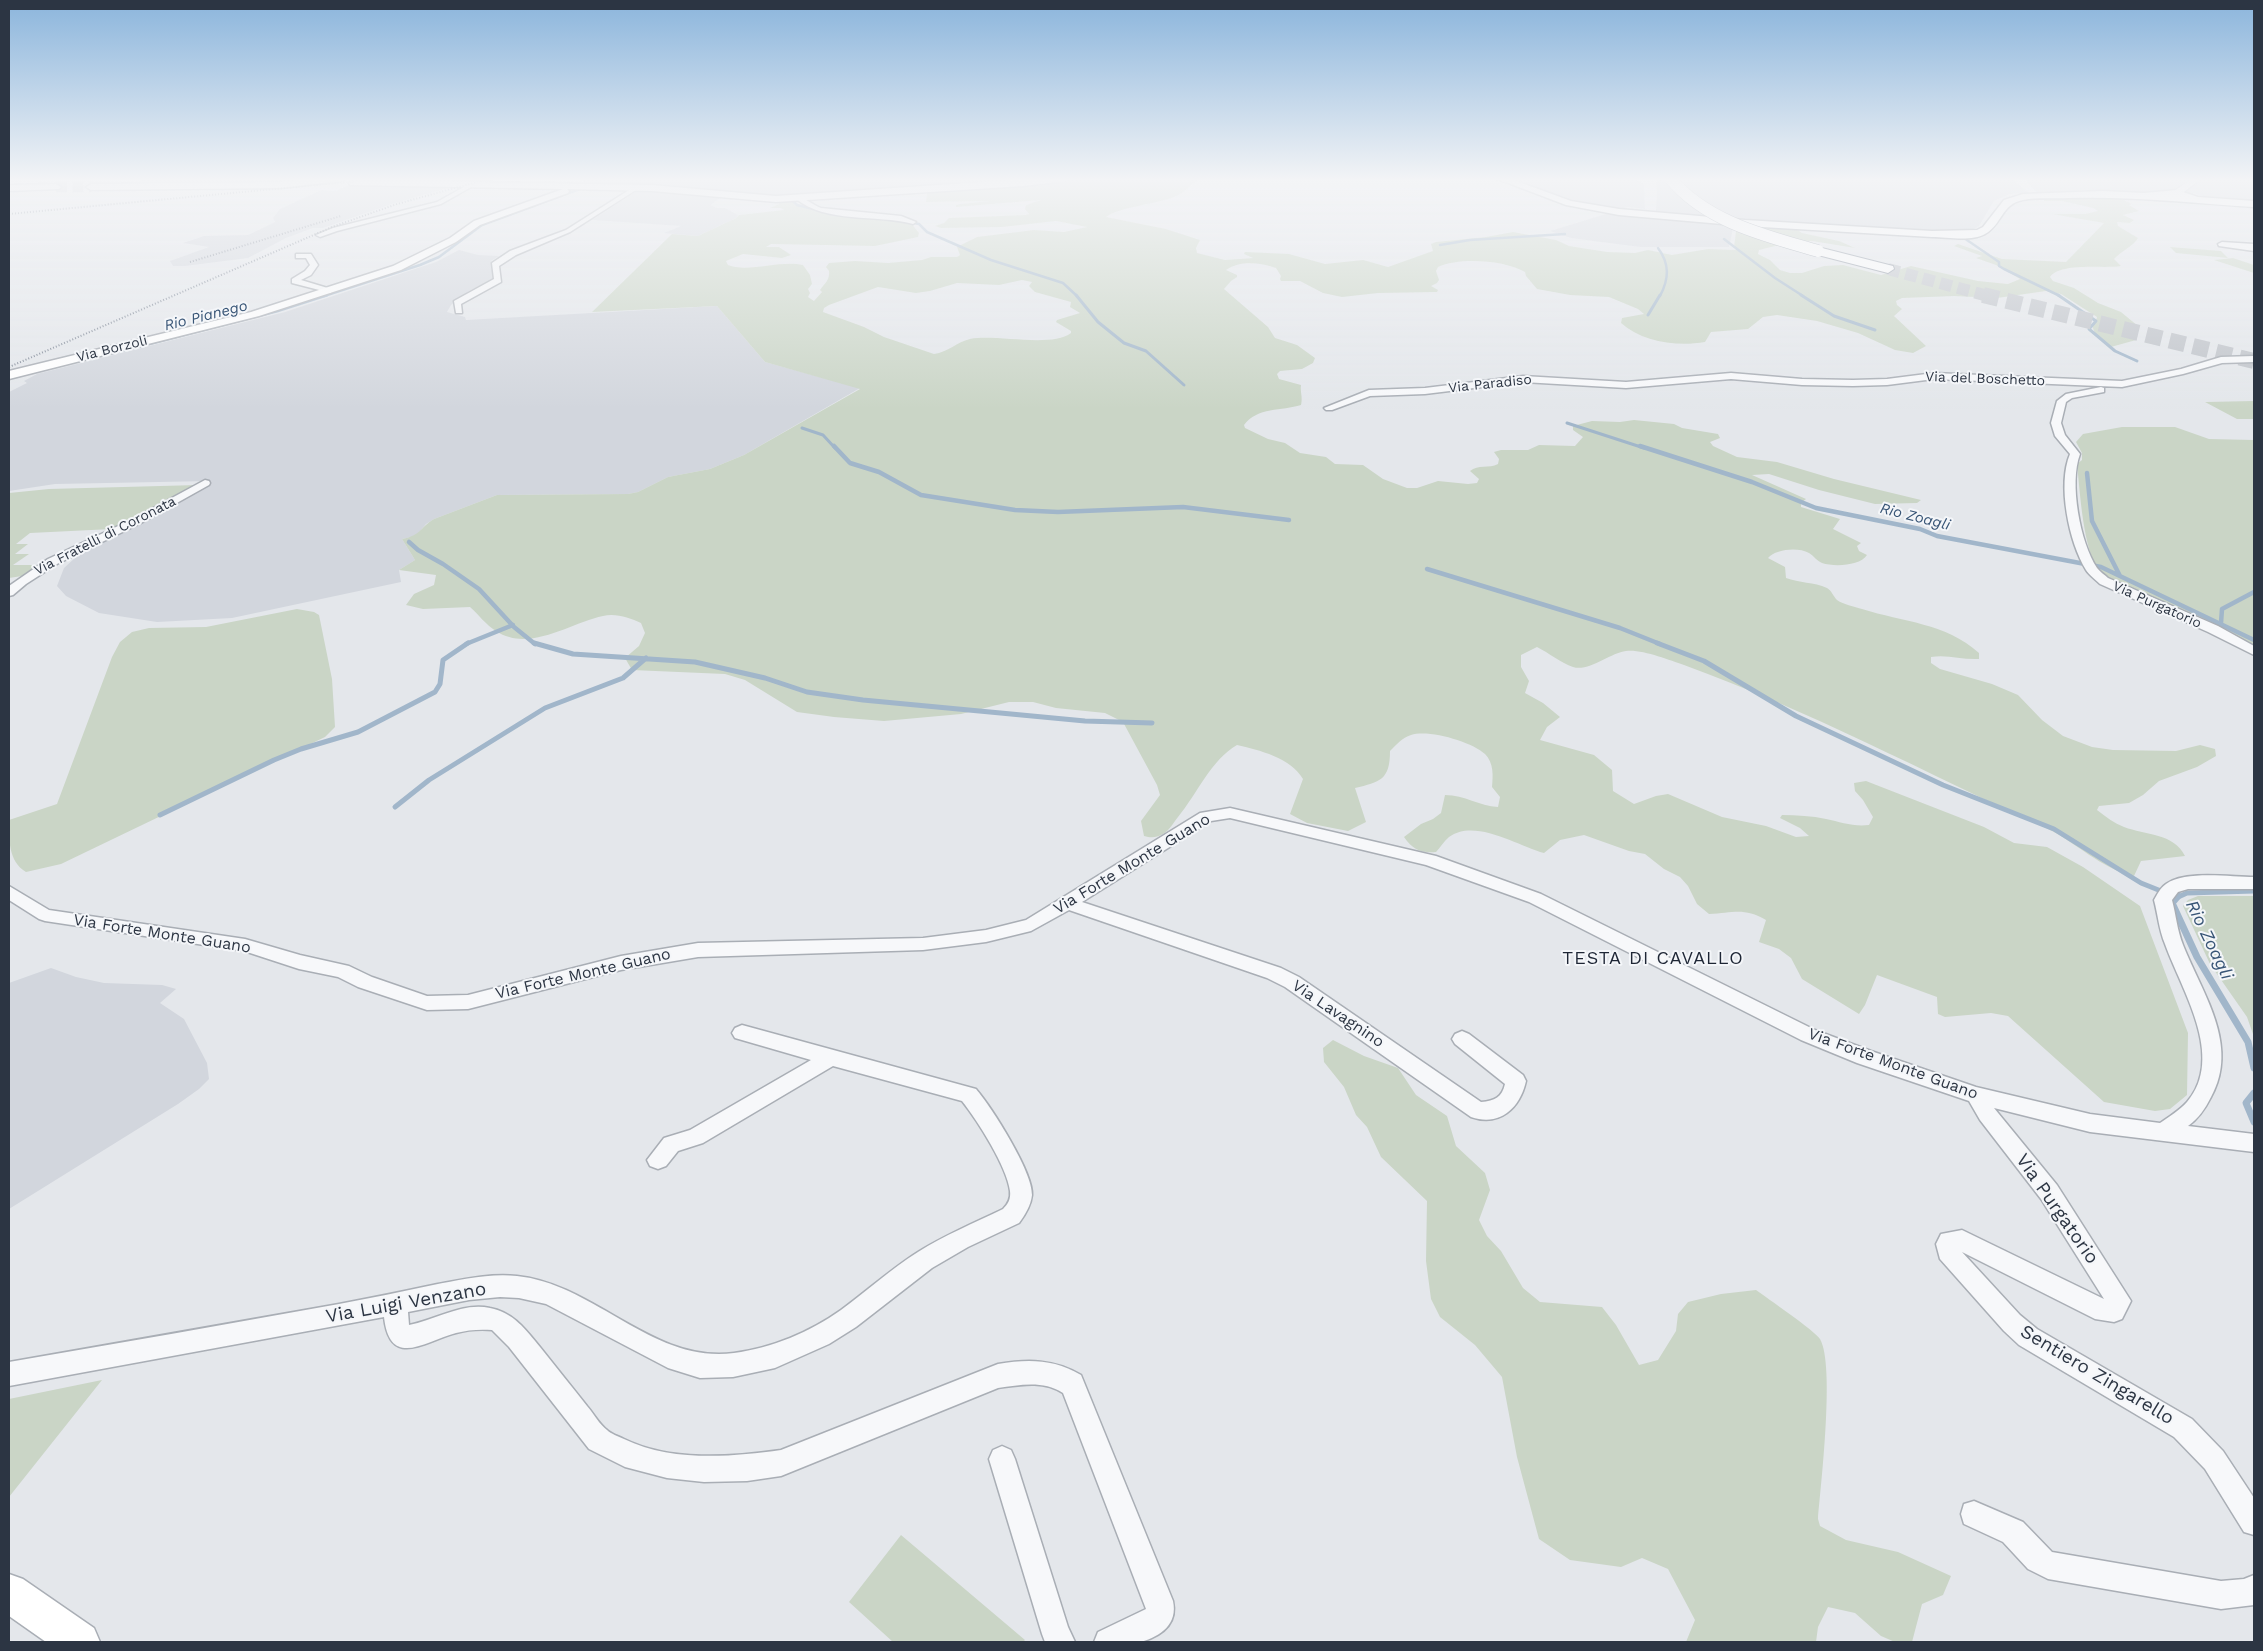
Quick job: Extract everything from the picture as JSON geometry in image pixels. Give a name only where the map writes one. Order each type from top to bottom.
[{"type":"highway","points":[[1842,255],[1892,268]]},
{"type":"main road","name":"Via Borzoli","points":[[9,375],[255,314],[397,268],[423,255]]},
{"type":"main road","points":[[9,1593],[77,1642]]},
{"type":"street","points":[[458,311],[457,303],[498,280],[496,262],[509,255]]},
{"type":"street","points":[[299,256],[308,256],[314,264],[308,273],[296,281],[328,290]]},
{"type":"street","name":"Via del Boschetto","points":[[1683,380],[1731,376],[1802,382],[1869,383],[1934,376],[2122,384],[2183,371],[2221,360],[2254,358]]},
{"type":"street","name":"Via Paradiso","points":[[1329,408],[1369,393],[1425,391],[1523,379],[1626,385],[1683,380]]},
{"type":"street","name":"Via Purgatorio","points":[[2122,384],[2069,396],[2062,401],[2056,423],[2060,436],[2075,454],[2071,464],[2070,493],[2080,541],[2092,570],[2104,581],[2213,629],[2254,652]]},
{"type":"street","name":"Via Fratelli di Coronata","points":[[9,592],[27,576],[79,547],[137,520],[204,483]]},
{"type":"street","name":"Via Forte Monte Guano","points":[[9,892],[46,915],[245,946],[300,962],[342,971],[365,982],[427,1003],[468,1002],[621,963],[671,953],[698,950],[923,944],[986,936],[1031,925],[1206,817],[1220,813],[1238,814],[1430,860],[1489,880],[1535,898],[1808,1034],[1864,1057],[1976,1096],[2090,1122],[2246,1142]]},
{"type":"street","points":[[2163,1132],[2196,1106],[2206,1089],[2212,1063],[2210,1036],[2194,984],[2174,943],[2163,900],[2168,892],[2186,882],[2254,883]]},
{"type":"street","name":"Via Lavagnino","points":[[1067,903],[1274,973],[1292,982],[1478,1111],[1497,1110],[1513,1097],[1516,1081],[1462,1040]]},
{"type":"street","name":"Via Luigi Venzano","points":[[9,1374],[36,1371],[469,1289],[500,1286],[536,1290],[550,1294],[668,1356],[700,1366],[733,1365],[774,1356],[820,1336],[848,1319],[924,1261],[960,1240],[1011,1216],[1020,1201],[1020,1184],[983,1112],[969,1095],[742,1033]]},
{"type":"street","points":[[658,1160],[671,1144],[696,1138],[832,1057]]},
{"type":"street","name":"Via Purgatorio","points":[[1976,1096],[1987,1114],[2050,1192],[2119,1301],[2114,1310],[2108,1312],[2096,1308]]},
{"type":"street","name":"Sentiero Zingarello","points":[[2096,1308],[1962,1240],[1952,1240],[1947,1244],[1948,1252],[1952,1257],[2012,1323],[2028,1337],[2184,1428],[2214,1460],[2254,1522]]},
{"type":"street","points":[[395,1304],[398,1332],[405,1337],[423,1334],[457,1320],[482,1318],[502,1323],[518,1339],[598,1440],[634,1458],[667,1465],[704,1469],[747,1468],[781,1463],[998,1376],[1026,1371],[1054,1374],[1065,1379],[1072,1384],[1159,1601],[1161,1611],[1156,1620],[1108,1642]]},
{"type":"street","name":"Via Luigi Venzano","points":[[9,1387],[36,1371]]},
{"type":"street","points":[[1002,1459],[1056,1634],[1061,1642]]},
{"type":"street","points":[[1974,1514],[2013,1532],[2038,1559],[2048,1565],[2221,1595],[2249,1593],[2254,1589]]},
{"type":"shaded area","points":[[187,255],[254,255],[248,258],[185,266],[173,266],[170,261]]},
{"type":"shaded area","points":[[449,255],[499,256],[491,261],[493,279],[469,291],[451,305],[447,312],[465,317],[466,320],[717,306],[765,362],[860,388],[744,455],[710,469],[668,477],[638,492],[628,494],[497,495],[434,519],[426,524],[416,536],[402,539],[415,560],[399,570],[401,582],[232,618],[157,622],[99,613],[66,596],[57,586],[64,568],[76,557],[210,481],[55,484],[9,491],[9,392],[27,383],[24,381],[37,374],[285,312],[436,262]]},
{"type":"shaded area","points":[[51,968],[76,977],[104,983],[162,985],[176,989],[160,1003],[184,1019],[207,1063],[209,1079],[199,1089],[178,1104],[9,1209],[9,983]]},
{"type":"green space","points":[[650,255],[740,255],[726,261],[728,265],[745,268],[784,264],[803,265],[810,275],[812,284],[808,289],[810,293],[808,297],[814,301],[822,292],[820,290],[828,279],[829,271],[826,267],[829,263],[855,261],[888,263],[922,260],[931,257],[957,257],[960,255],[1205,255],[1225,260],[1253,258],[1246,255],[1293,255],[1325,264],[1363,260],[1388,267],[1422,255],[1760,255],[1770,260],[1780,270],[1790,273],[1802,273],[1824,266],[1843,265],[1881,275],[1911,266],[1978,281],[2008,284],[2020,279],[1996,265],[1976,258],[1982,256],[1979,255],[1990,255],[2002,259],[2066,262],[2073,255],[2118,255],[2114,259],[2121,266],[2063,269],[2050,277],[2053,281],[2074,288],[2098,303],[2121,312],[2138,326],[2136,340],[2111,347],[2095,334],[2092,325],[2097,317],[2061,294],[2046,291],[1997,298],[1954,296],[1902,298],[1896,301],[1897,305],[1902,309],[1894,316],[1926,346],[1913,353],[1895,350],[1858,333],[1817,321],[1777,315],[1763,317],[1748,329],[1711,332],[1705,342],[1683,344],[1660,342],[1639,335],[1621,323],[1622,318],[1644,314],[1638,309],[1609,297],[1570,295],[1537,289],[1525,272],[1506,265],[1482,261],[1458,262],[1438,267],[1436,271],[1439,280],[1431,286],[1438,290],[1437,292],[1378,293],[1342,297],[1323,293],[1300,281],[1281,281],[1281,276],[1276,268],[1251,263],[1238,265],[1226,270],[1237,275],[1237,277],[1224,289],[1268,327],[1275,338],[1297,345],[1315,358],[1313,363],[1302,369],[1280,371],[1277,374],[1279,379],[1301,385],[1301,405],[1263,412],[1249,419],[1244,425],[1245,428],[1268,439],[1285,443],[1300,453],[1326,457],[1335,464],[1363,465],[1383,479],[1407,488],[1417,488],[1438,481],[1477,483],[1479,479],[1470,471],[1498,464],[1499,459],[1494,452],[1501,450],[1528,450],[1539,445],[1575,446],[1583,437],[1573,430],[1573,426],[1592,421],[1620,422],[1634,420],[1674,424],[1682,428],[1718,434],[1720,438],[1710,442],[1713,446],[1737,457],[1777,462],[1834,479],[1921,500],[1917,503],[1875,504],[1819,490],[1769,474],[1752,475],[1806,499],[1801,503],[1801,507],[1840,519],[1833,529],[1861,543],[1857,546],[1859,551],[1867,555],[1864,559],[1853,563],[1833,565],[1822,563],[1804,551],[1782,551],[1768,558],[1785,567],[1786,578],[1829,589],[1837,600],[1842,603],[1938,629],[1953,635],[1979,653],[1979,659],[1937,656],[1931,657],[1931,663],[1940,669],[1992,684],[2018,695],[2042,720],[2063,736],[2092,747],[2113,750],[2176,751],[2200,745],[2215,749],[2216,756],[2197,767],[2159,781],[2143,795],[2129,803],[2099,806],[2097,810],[2110,820],[2124,827],[2158,836],[2174,843],[2185,856],[2141,861],[2134,876],[2122,873],[2046,828],[1867,743],[1730,683],[1671,660],[1640,652],[1620,652],[1593,665],[1579,668],[1564,663],[1537,647],[1521,655],[1521,667],[1529,681],[1525,693],[1543,703],[1560,717],[1547,727],[1540,740],[1594,755],[1612,770],[1613,791],[1634,804],[1668,794],[1722,817],[1766,826],[1796,837],[1809,836],[1800,828],[1780,818],[1782,815],[1810,816],[1852,825],[1869,825],[1873,817],[1855,791],[1854,783],[1866,781],[1984,827],[2014,843],[2047,847],[2083,867],[2140,906],[2188,1033],[2187,1095],[2170,1109],[2155,1111],[2104,1102],[2008,1016],[1991,1013],[1945,1017],[1938,1014],[1937,997],[1877,975],[1865,1005],[1859,1014],[1802,979],[1791,958],[1779,949],[1759,942],[1766,920],[1745,912],[1709,914],[1697,904],[1688,886],[1680,877],[1664,869],[1645,854],[1629,851],[1584,835],[1560,840],[1544,853],[1497,835],[1471,830],[1459,832],[1449,837],[1436,852],[1418,850],[1404,837],[1421,824],[1441,813],[1445,795],[1452,795],[1498,807],[1500,797],[1492,787],[1493,778],[1490,761],[1479,749],[1461,741],[1428,734],[1411,735],[1402,740],[1390,751],[1390,761],[1386,774],[1371,784],[1355,788],[1366,822],[1348,831],[1307,823],[1290,814],[1303,779],[1298,772],[1283,760],[1274,756],[1237,745],[1219,759],[1167,831],[1158,836],[1149,837],[1144,836],[1141,821],[1160,795],[1157,785],[1123,722],[1105,713],[1056,708],[1033,702],[1009,702],[961,714],[884,721],[797,712],[745,680],[725,674],[632,670],[625,658],[639,646],[645,633],[641,623],[628,618],[613,615],[603,616],[536,638],[522,639],[509,637],[496,631],[485,623],[470,607],[423,609],[406,605],[414,594],[434,585],[436,575],[399,570],[415,560],[402,539],[417,534],[434,519],[497,495],[628,494],[638,492],[668,477],[710,469],[744,455],[860,389],[765,362],[717,306],[592,312]],"holes":[[[1022,280],[1032,282],[1029,286],[1035,292],[1071,302],[1070,307],[1080,313],[1057,320],[1056,322],[1071,331],[1071,333],[1050,340],[970,339],[934,354],[884,337],[864,327],[823,312],[824,308],[829,305],[878,287],[916,293],[957,283],[999,285]]]},
{"type":"green space","points":[[753,255],[791,255],[782,258]]},
{"type":"green space","points":[[2197,255],[2225,255],[2228,258]]},
{"type":"green space","points":[[2233,258],[2254,265],[2254,273],[2214,260]]},
{"type":"green space","points":[[2254,401],[2254,419],[2237,419],[2205,402]]},
{"type":"green space","points":[[2122,427],[2175,427],[2209,439],[2254,440],[2254,645],[2115,583],[2099,571],[2089,549],[2086,535],[2077,464],[2082,460],[2082,453],[2076,442],[2083,434]]},
{"type":"green space","points":[[198,485],[136,519],[112,529],[30,533],[16,544],[28,544],[15,554],[29,554],[13,565],[43,565],[22,576],[9,578],[9,493],[49,489]]},
{"type":"green space","points":[[297,609],[314,612],[319,615],[332,679],[335,727],[325,737],[61,864],[26,872],[20,867],[11,849],[9,820],[57,804],[112,657],[120,642],[132,632],[149,628],[206,627]]},
{"type":"green space","points":[[2198,896],[2254,896],[2254,1037],[2247,1017],[2210,964],[2183,906],[2188,900]]},
{"type":"green space","points":[[1333,1040],[1364,1056],[1398,1068],[1416,1095],[1447,1116],[1456,1146],[1485,1173],[1490,1190],[1479,1220],[1487,1236],[1501,1251],[1523,1288],[1540,1302],[1602,1307],[1616,1325],[1639,1365],[1658,1360],[1676,1331],[1678,1314],[1688,1302],[1721,1294],[1756,1290],[1820,1339],[1824,1353],[1827,1398],[1818,1519],[1820,1526],[1846,1540],[1898,1552],[1951,1576],[1943,1595],[1922,1604],[1912,1642],[1895,1642],[1881,1636],[1855,1613],[1828,1607],[1818,1627],[1816,1642],[1686,1642],[1695,1620],[1668,1569],[1642,1558],[1621,1567],[1570,1560],[1539,1539],[1517,1457],[1502,1377],[1475,1345],[1440,1317],[1431,1299],[1426,1261],[1427,1201],[1381,1157],[1367,1127],[1356,1115],[1344,1087],[1324,1062],[1323,1048]]},
{"type":"green space","points":[[102,1380],[9,1497],[9,1399]]},
{"type":"green space","points":[[901,1535],[1025,1640],[1023,1642],[893,1642],[849,1602]]},
{"type":"waterway","name":"Rio Pianego","points":[[324,296],[420,265],[442,255]]},
{"type":"waterway","points":[[980,255],[1063,283],[1076,295]]},
{"type":"waterway","points":[[1660,296],[1667,272],[1663,255]]},
{"type":"waterway","points":[[1745,255],[1803,296]]},
{"type":"waterway","points":[[1989,255],[1999,262],[1999,266],[2004,269],[2058,295]]},
{"type":"waterway","name":"Rio Pianego","points":[[113,353],[277,311],[327,295]]},
{"type":"waterway","points":[[1076,295],[1098,322],[1124,343],[1146,351],[1184,385]]},
{"type":"waterway","points":[[1648,315],[1660,295]]},
{"type":"waterway","points":[[1801,295],[1834,316],[1875,330]]},
{"type":"waterway","points":[[2058,295],[2096,321],[2089,329],[2115,351],[2137,361]]},
{"type":"waterway","name":"Rio Zoagli","points":[[1567,423],[1644,448]]},
{"type":"waterway","points":[[802,428],[823,435],[835,448]]},
{"type":"waterway","points":[[834,446],[850,463],[879,472],[921,495],[1015,510],[1058,512],[1183,507],[1289,520]]},
{"type":"waterway","name":"Rio Zoagli","points":[[1640,446],[1752,482],[1816,508],[1920,529],[1937,536],[2101,567],[2254,640]]},
{"type":"waterway","points":[[2087,473],[2092,521],[2120,576]]},
{"type":"waterway","points":[[409,542],[418,550],[443,564],[479,589],[512,625]]},
{"type":"waterway","points":[[1427,569],[1620,628],[1660,644]]},
{"type":"waterway","points":[[2221,623],[2222,609],[2254,592]]},
{"type":"waterway","points":[[467,643],[512,625]]},
{"type":"waterway","points":[[512,625],[535,644]]},
{"type":"waterway","points":[[160,815],[274,760],[301,749],[358,732],[435,692],[440,684],[443,660],[467,643]]},
{"type":"waterway","points":[[534,643],[573,654],[645,659]]},
{"type":"waterway","points":[[1657,643],[1704,661],[1796,716],[1943,785],[2054,829],[2141,883],[2176,897]]},
{"type":"waterway","points":[[395,807],[429,780],[545,708],[623,678],[645,659]]},
{"type":"waterway","points":[[645,659],[695,662],[765,678],[807,692],[863,700],[1085,721],[1152,723]]},
{"type":"waterway","name":"Rio Zoagli","points":[[2176,898],[2187,893],[2254,891]]},
{"type":"waterway","name":"Rio Zoagli","points":[[2176,898],[2172,903],[2197,957],[2248,1042],[2254,1068]]},
{"type":"waterway","name":"Rio Zoagli","points":[[2254,1093],[2246,1103],[2254,1122]]},
{"type":"tunnel","points":[[1888,269],[1988,296]]},
{"type":"tunnel","points":[[1983,295],[2254,361]]},
{"type":"railway","points":[[190,262],[213,255]]},
{"type":"railway","points":[[9,367],[267,255]]},
{"type":"district","name":"TESTA DI CAVALLO","points":[[1653,959]]}]
